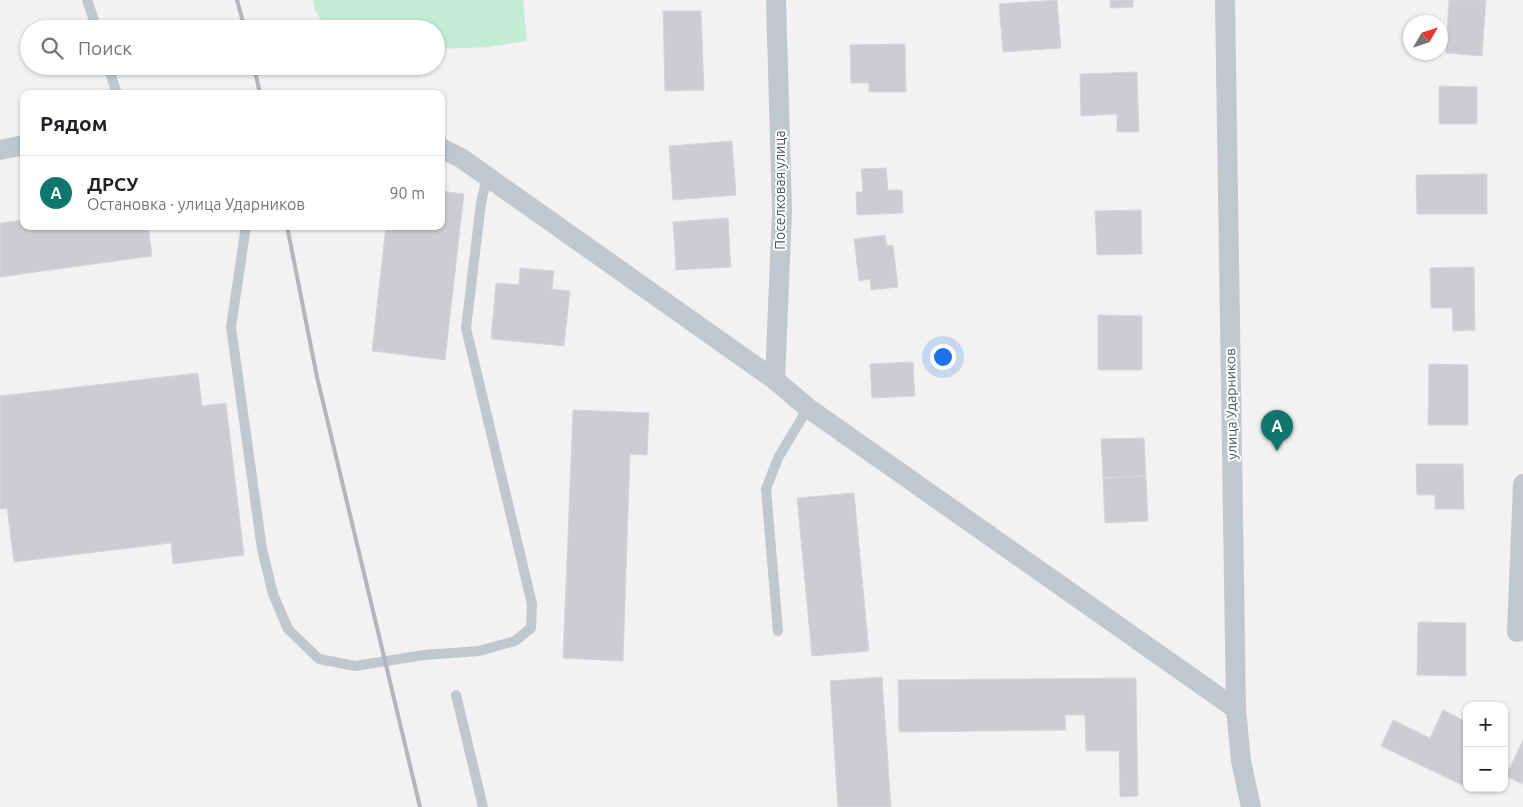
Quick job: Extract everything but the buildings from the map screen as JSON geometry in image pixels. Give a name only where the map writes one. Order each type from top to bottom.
[{"type":"street","name":"Поселковая улица","points":[[775,380],[782,211],[776,0]]},
{"type":"street","name":"улица Ударников","points":[[1225,0],[1236,709],[1241,761],[1251,807]]},
{"type":"street","points":[[0,150],[20,146]]},
{"type":"street","points":[[445,150],[461,158],[775,380],[808,408],[1236,709]]},
{"type":"street","points":[[1517,632],[1523,484]]},
{"type":"lane","points":[[88,0],[94,20]]},
{"type":"lane","points":[[111,75],[116,90]]},
{"type":"lane","points":[[245,230],[231,327],[262,549],[273,594],[288,629],[319,659],[355,666],[424,655],[479,651],[515,642],[531,628],[532,604],[466,328],[481,203],[487,177]]},
{"type":"lane","points":[[778,631],[766,489],[778,458],[808,408]]},
{"type":"lane","points":[[456,695],[483,807]]},
{"type":"green space","points":[[313,0],[523,0],[527,41],[489,47],[445,49],[445,20],[321,20],[315,11]]},
{"type":"railway","points":[[237,0],[243,20]]},
{"type":"railway","points":[[256,75],[259,90]]},
{"type":"railway","points":[[288,230],[317,377],[420,807]]},
{"type":"place","name":"ДРСУ","points":[[1277,451]]}]
